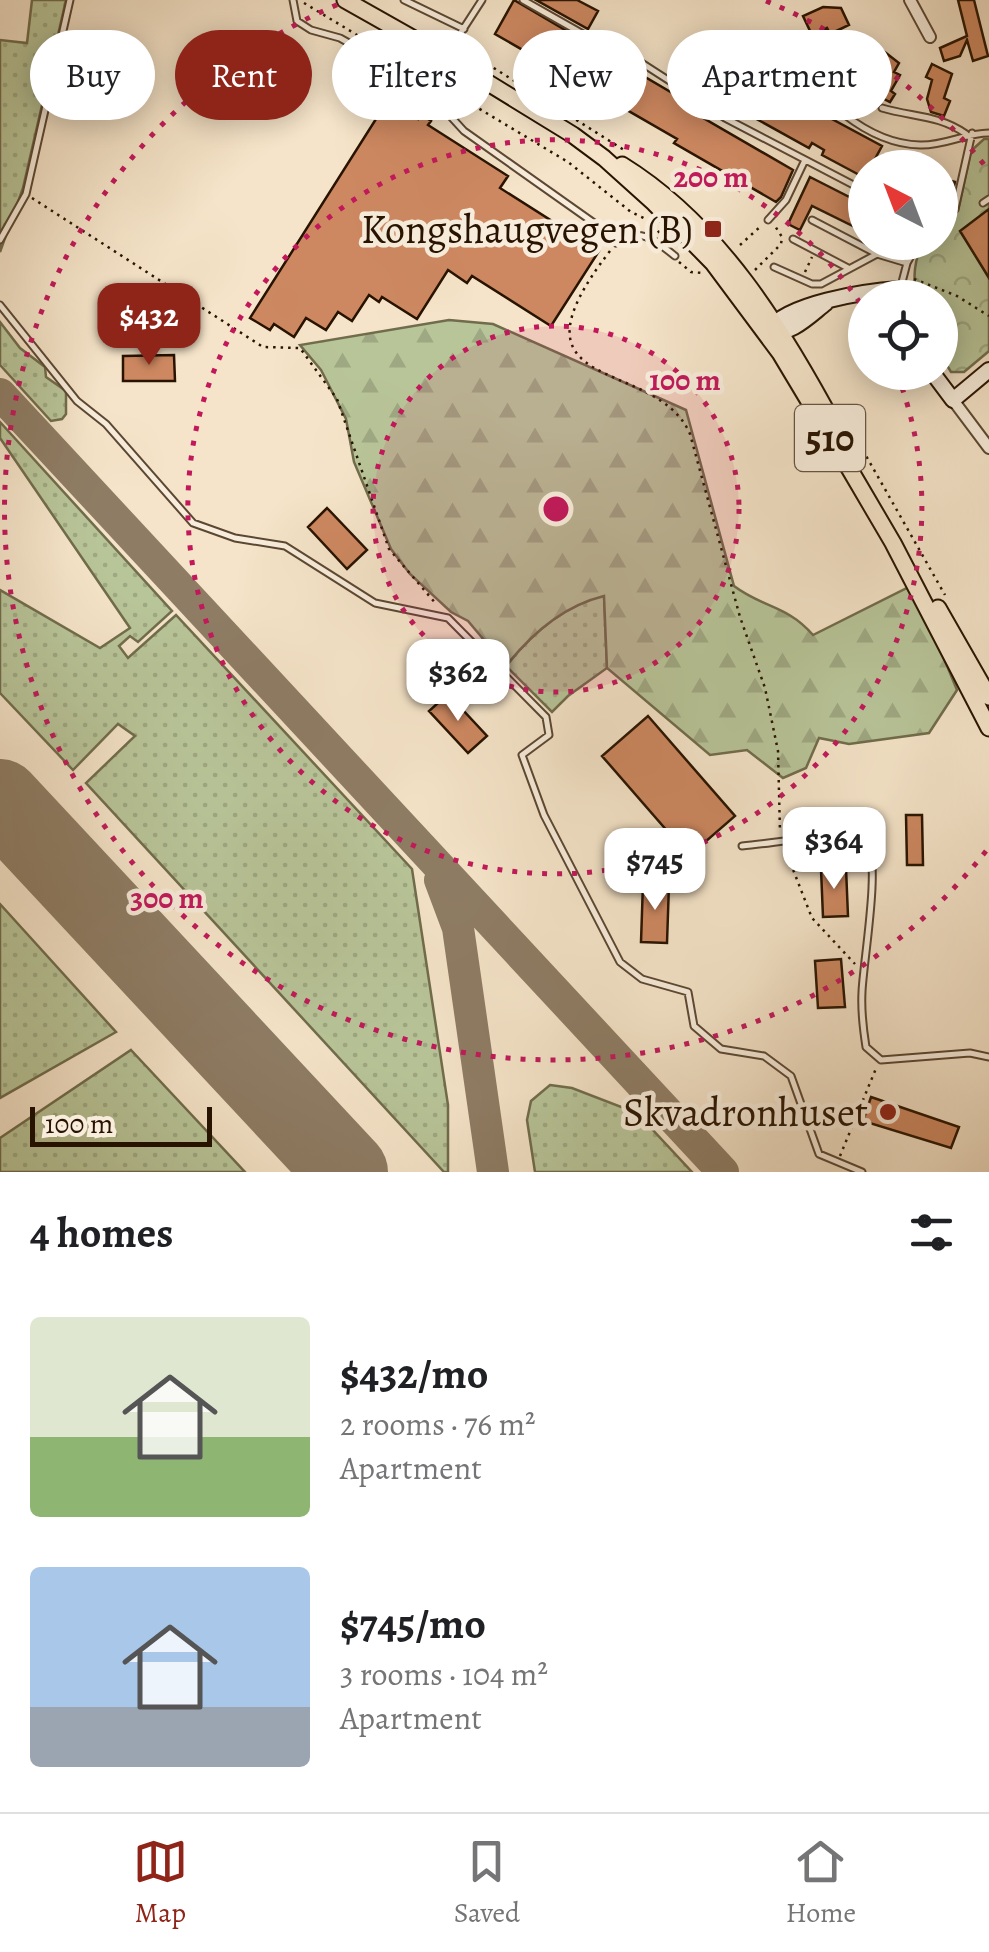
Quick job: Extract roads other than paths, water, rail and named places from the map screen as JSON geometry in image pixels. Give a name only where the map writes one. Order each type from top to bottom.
[{"type":"main road","name":"510","points":[[345,0],[398,30]]},
{"type":"main road","name":"510","points":[[493,87],[662,192],[723,254],[773,330],[989,698]]},
{"type":"main road","name":"510","points":[[773,330],[893,543],[989,728]]},
{"type":"street","points":[[910,0],[930,37]]},
{"type":"street","points":[[773,330],[826,303],[848,297]]},
{"type":"street","points":[[953,400],[989,370]]},
{"type":"street","points":[[946,390],[989,448]]},
{"type":"lane","points":[[0,240],[26,194],[70,0]]},
{"type":"lane","points":[[296,0],[298,21],[311,30],[340,38],[420,83],[464,130],[604,230],[616,243],[641,234],[674,256]]},
{"type":"lane","points":[[404,0],[464,29],[482,0]]},
{"type":"lane","points":[[523,0],[590,38],[620,48],[667,79]]},
{"type":"lane","points":[[892,111],[932,116],[969,133]]},
{"type":"lane","points":[[729,120],[848,182]]},
{"type":"lane","points":[[858,120],[892,140],[917,146],[969,133],[989,133]]},
{"type":"lane","points":[[958,189],[969,133]]},
{"type":"lane","points":[[768,220],[786,200],[805,160]]},
{"type":"lane","points":[[812,220],[848,239]]},
{"type":"lane","points":[[793,239],[850,269]]},
{"type":"lane","points":[[774,266],[812,284],[831,280],[866,260]]},
{"type":"lane","points":[[897,260],[907,263]]},
{"type":"lane","points":[[905,280],[909,260]]},
{"type":"lane","points":[[0,305],[77,401],[106,424],[193,523],[234,538],[285,546],[375,603],[448,618],[546,717],[549,736],[522,755],[544,815],[620,962],[642,979],[688,992],[694,1026],[721,1050],[764,1056],[791,1076],[820,1154],[862,1172]]},
{"type":"lane","points":[[742,846],[854,839],[870,847],[869,920],[861,997],[866,1047],[880,1060],[970,1053],[989,1057]]},
{"type":"place","name":"Kongshaugvegen (B)","points":[[713,229]]},
{"type":"place","name":"Skvadronhuset","points":[[888,1112]]}]
